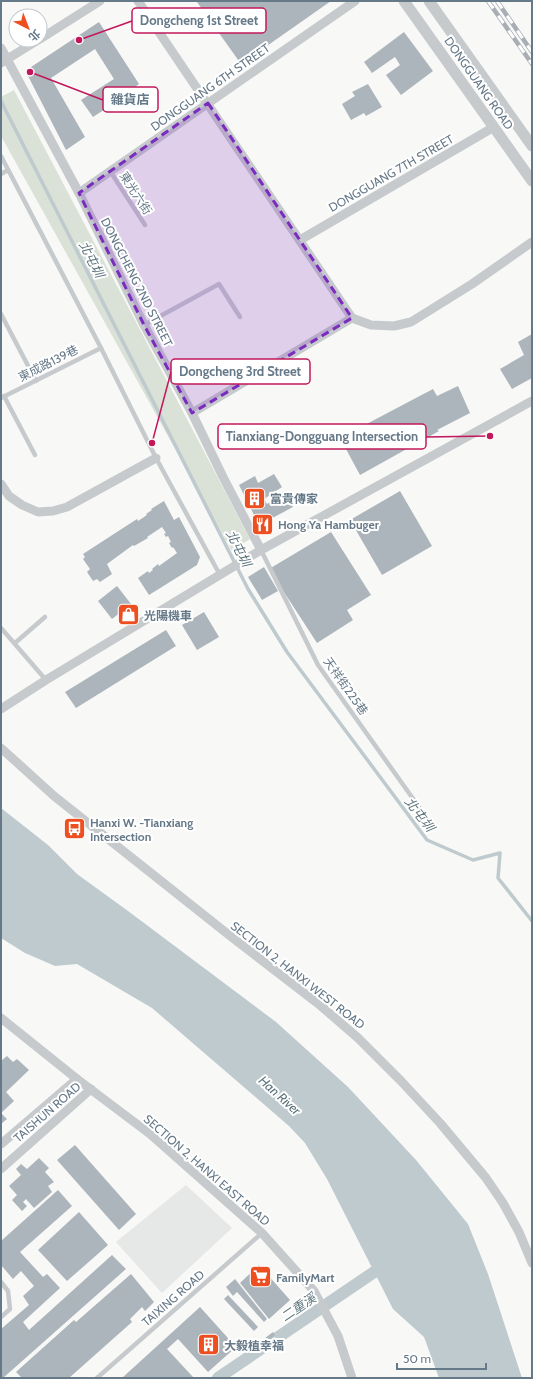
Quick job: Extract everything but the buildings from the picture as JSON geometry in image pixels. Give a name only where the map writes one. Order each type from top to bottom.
[{"type":"street","points":[[48,33],[100,1]]},
{"type":"street","points":[[138,1],[352,318],[371,325],[394,326],[411,322],[472,284],[532,242]]},
{"type":"street","name":"DONGGUANG 6TH STREET","points":[[79,193],[354,1]]},
{"type":"street","name":"DONGGUANG ROAD","points":[[404,1],[532,181]]},
{"type":"street","name":"DONGGUANG ROAD","points":[[429,1],[532,146]]},
{"type":"street","name":"DONGCHENG 2ND STREET","points":[[1,48],[4,61],[79,193],[144,325],[192,413],[261,550]]},
{"type":"street","points":[[4,61],[25,48]]},
{"type":"street","name":"DONGGUANG 7TH STREET","points":[[300,240],[494,127]]},
{"type":"street","points":[[192,413],[352,318]]},
{"type":"street","points":[[1,709],[46,680],[261,550],[532,401]]},
{"type":"street","points":[[1,484],[9,496],[22,505],[38,512],[53,511],[67,506],[156,458]]},
{"type":"street","name":"SECTION 2, HANXI WEST ROAD","points":[[1,748],[54,796],[321,1006],[358,1038],[401,1081],[486,1178],[503,1203],[519,1232],[532,1263]]},
{"type":"street","name":"SECTION 2, HANXI EAST ROAD","points":[[1,1018],[77,1079],[150,1134],[262,1233],[314,1291],[338,1336],[352,1378]]},
{"type":"street","name":"TAISHUN ROAD","points":[[1,1144],[77,1079]]},
{"type":"street","name":"TAISHUN ROAD","points":[[1,1169],[92,1089]]},
{"type":"lane","points":[[1,156],[101,348],[156,458],[220,575]]},
{"type":"lane","points":[[1,174],[8,170]]},
{"type":"lane","name":"東光六街","points":[[110,171],[145,225]]},
{"type":"lane","points":[[144,325],[219,284],[240,317]]},
{"type":"lane","points":[[1,314],[36,380]]},
{"type":"lane","name":"東成路139巷","points":[[35,455],[3,397],[101,348]]},
{"type":"lane","name":"天祥街225巷","points":[[261,550],[318,665],[430,824]]},
{"type":"lane","points":[[15,643],[45,617]]},
{"type":"lane","points":[[1,628],[46,680]]},
{"type":"lane","name":"TAIXING ROAD","points":[[97,1378],[262,1233]]},
{"type":"lane","points":[[1,1282],[8,1291],[10,1309],[1,1317]]},
{"type":"highlighted area","points":[[208,103],[352,318],[192,413],[144,325],[79,193]]},
{"type":"shaded area","points":[[14,90],[250,539],[232,551],[1,136],[1,97]]},
{"type":"shaded area","points":[[186,1185],[232,1228],[162,1293],[116,1242]]},
{"type":"water","name":"Han River","points":[[1,808],[48,845],[77,874],[276,1022],[348,1087],[416,1160],[468,1224],[488,1274],[522,1378],[439,1378],[424,1337],[393,1309],[327,1179],[305,1143],[289,1126],[152,1008],[77,964],[55,966],[25,953],[1,938]]},
{"type":"waterway","name":"北屯圳","points":[[1,101],[248,589],[287,652],[427,840],[473,860],[500,853],[498,878],[532,921]]},
{"type":"waterway","name":"二重溪","points":[[218,1378],[386,1264]]},
{"type":"railway","points":[[488,1],[532,64]]},
{"type":"railway","points":[[497,1],[532,52]]},
{"type":"place","name":"Dongcheng 1st Street","points":[[79,40]]},
{"type":"place","name":"雜貨店","points":[[30,72]]},
{"type":"place","name":"Tianxiang-Dongguang Intersection","points":[[490,436]]},
{"type":"place","name":"Dongcheng 3rd Street","points":[[152,443]]},
{"type":"place","name":"富貴傳家","points":[[255,498]]},
{"type":"place","name":"Hong Ya Hambuger","points":[[263,524]]},
{"type":"place","name":"光陽機車","points":[[129,615]]},
{"type":"place","name":"Hanxi W. -Tianxiang Intersection","points":[[74,829]]},
{"type":"place","name":"FamilyMart","points":[[261,1277]]},
{"type":"place","name":"大毅植幸福","points":[[209,1345]]}]
